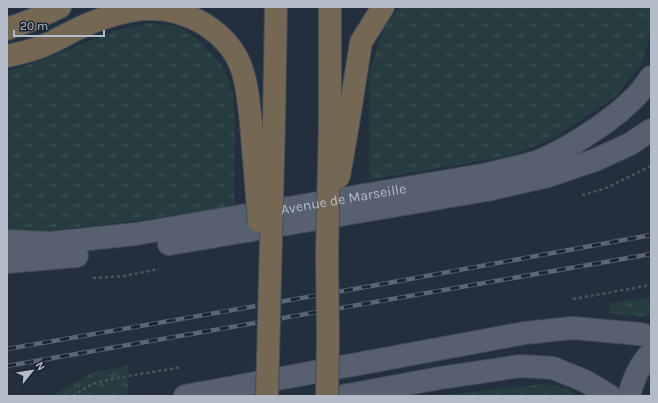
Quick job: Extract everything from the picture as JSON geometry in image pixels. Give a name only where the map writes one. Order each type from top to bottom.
[{"type":"highway","points":[[7,29],[32,20],[60,7]]},
{"type":"highway","points":[[267,396],[276,7]]},
{"type":"highway","points":[[326,396],[328,337],[327,255],[339,118],[330,7]]},
{"type":"highway","points":[[339,118],[361,42],[383,7]]},
{"type":"highway","points":[[7,56],[44,46],[85,25],[120,13],[135,9],[149,8],[175,10],[189,15],[214,30],[226,41],[237,54],[247,85],[269,338]]},
{"type":"highway","points":[[328,337],[337,396]]},
{"type":"main road","name":"Avenue de Marseille","points":[[7,241],[50,244],[136,234],[488,174],[533,162],[572,144],[613,116],[629,103],[651,77]]},
{"type":"main road","name":"Avenue de Marseille","points":[[7,262],[136,250],[487,190],[548,176],[595,160],[630,144],[651,130]]},
{"type":"main road","points":[[185,396],[525,333],[573,328],[640,334],[651,338]]},
{"type":"main road","points":[[628,396],[632,381],[645,359],[651,353]]},
{"type":"main road","points":[[343,396],[440,378],[522,366],[553,368],[585,381],[610,396]]},
{"type":"green space","points":[[400,7],[651,7],[651,34],[641,65],[615,97],[552,139],[509,156],[369,180],[369,74],[383,29]]},
{"type":"green space","points":[[150,23],[179,27],[201,42],[224,68],[233,94],[235,124],[234,206],[134,221],[45,231],[7,231],[7,71],[34,63],[114,31]]},
{"type":"green space","points":[[651,297],[651,315],[635,316],[608,313],[610,303]]},
{"type":"green space","points":[[128,366],[128,396],[52,396],[94,372]]},
{"type":"green space","points":[[544,384],[570,389],[577,396],[435,396]]},
{"type":"railway","points":[[7,349],[377,285],[651,235]]},
{"type":"railway","points":[[7,366],[651,254]]}]
